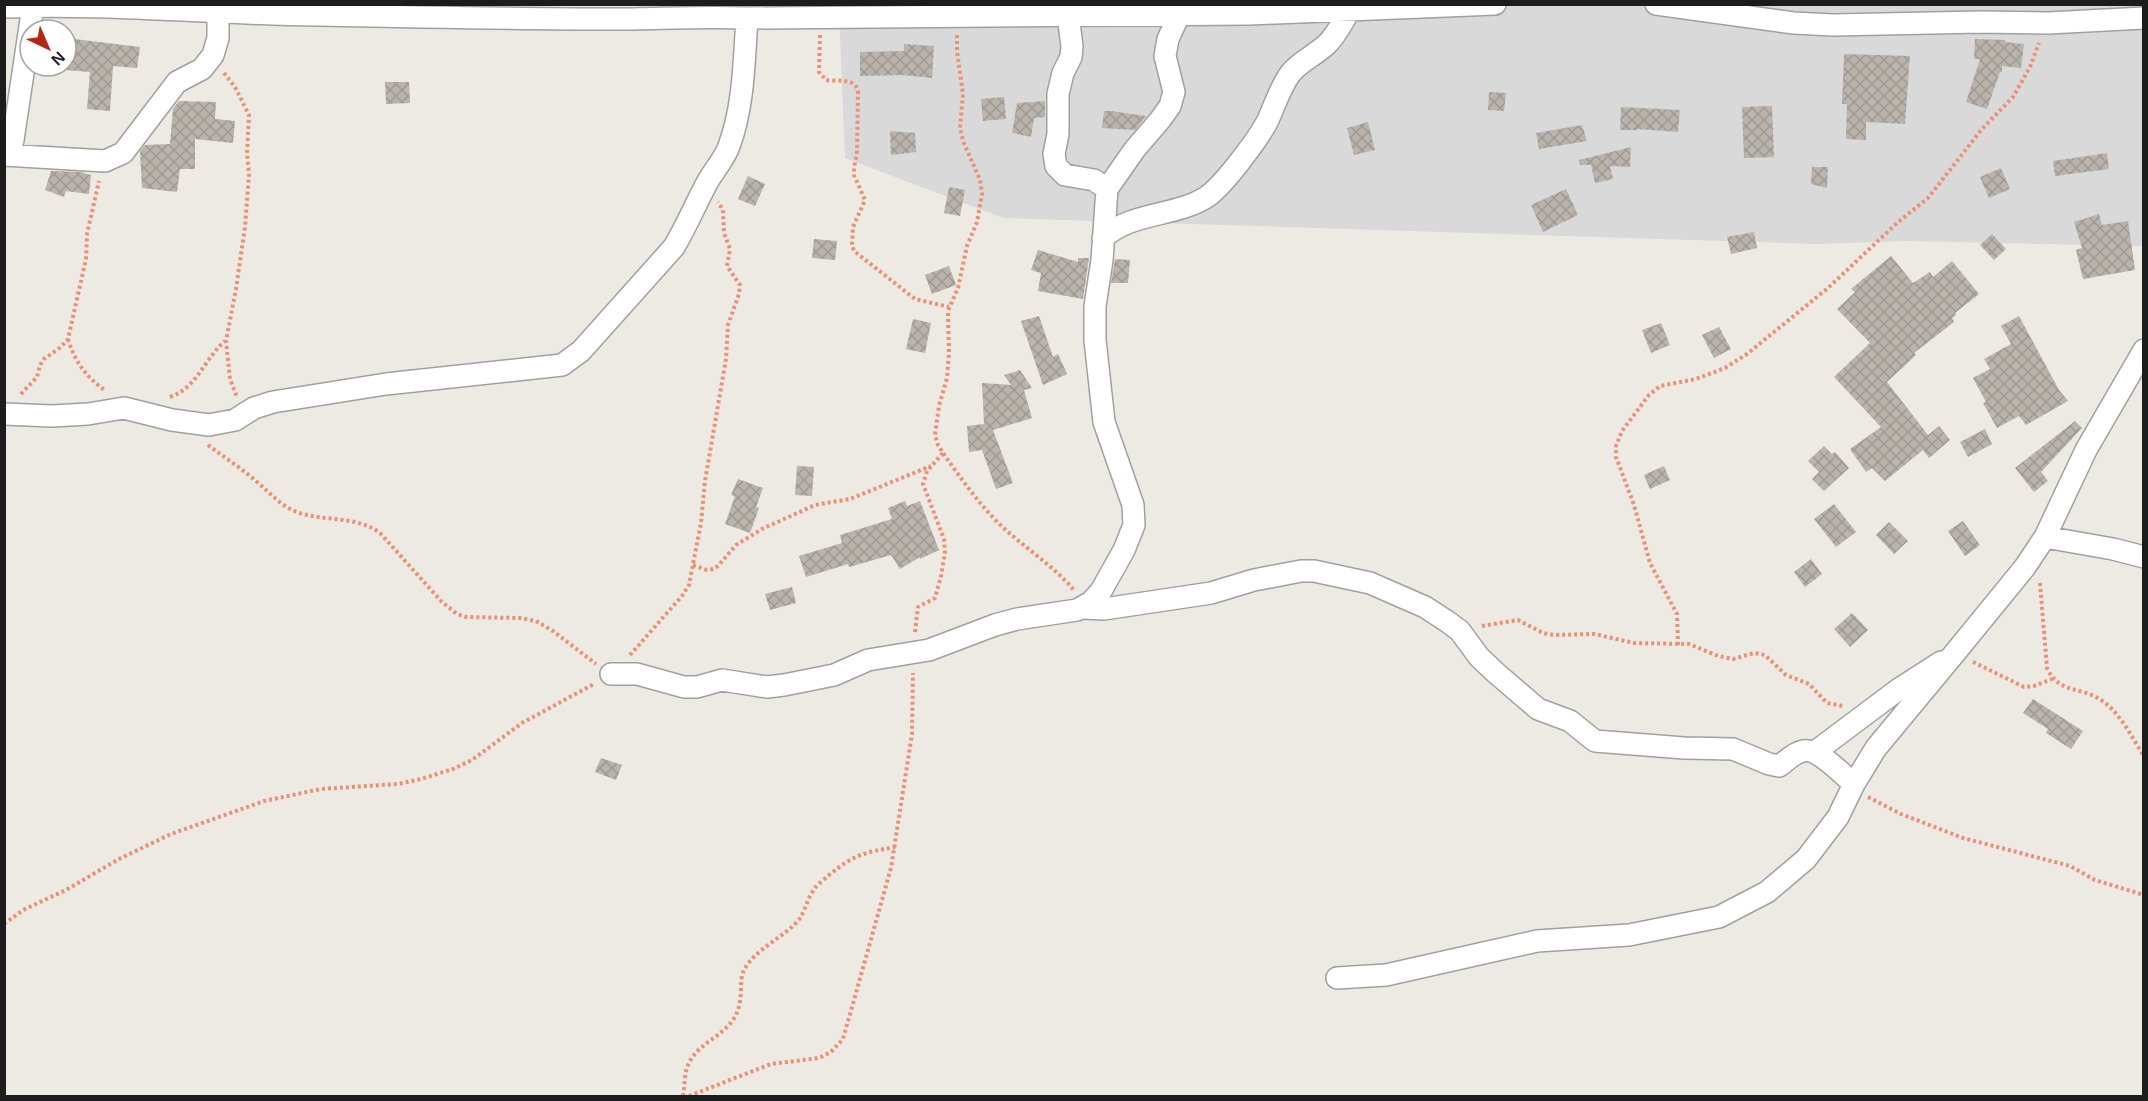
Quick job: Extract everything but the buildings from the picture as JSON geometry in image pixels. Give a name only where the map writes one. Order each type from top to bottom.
[{"type":"street","points":[[4,7],[33,6],[219,13],[626,19],[704,16],[747,18],[1179,15],[1349,11],[1495,4]]},
{"type":"street","points":[[1656,4],[1794,23],[1823,24],[2048,23],[2144,18]]},
{"type":"street","points":[[33,6],[13,140],[7,155],[105,161],[123,153],[177,82],[202,69],[213,55],[218,38],[219,13]]},
{"type":"street","points":[[1103,238],[1110,232],[1146,216],[1181,209],[1204,199],[1217,190],[1267,122],[1283,84],[1291,72],[1328,43],[1349,11]]},
{"type":"street","points":[[1084,608],[1101,591],[1124,550],[1134,525],[1133,505],[1104,422],[1098,378],[1095,306],[1107,189],[1135,149],[1170,106],[1174,92],[1165,56],[1168,39],[1179,15]]},
{"type":"street","points":[[1068,16],[1072,46],[1071,57],[1063,73],[1058,94],[1058,135],[1054,154],[1056,166],[1065,175],[1094,180],[1107,189]]},
{"type":"street","points":[[4,414],[52,416],[129,409],[165,419],[209,426],[235,420],[254,408],[266,404],[341,390],[562,365],[581,351],[674,247],[701,194],[729,147],[737,120],[747,18]]},
{"type":"street","points":[[1337,978],[1386,975],[1537,941],[1629,935],[1719,917],[1767,892],[1806,859],[1838,817],[1854,784],[1876,748],[2040,545],[2086,450],[2144,350]]},
{"type":"street","points":[[2040,545],[2113,549],[2144,557]]},
{"type":"street","points":[[611,674],[637,674],[684,687],[697,687],[722,680],[767,687],[784,686],[834,675],[868,660],[929,650],[994,625],[1017,619],[1084,608],[1104,609],[1210,593],[1254,580],[1300,571],[1314,571],[1370,583],[1425,607],[1460,631],[1488,665],[1538,709],[1570,721],[1595,741],[1684,748],[1733,749],[1779,766],[1805,750],[1815,752],[1854,784]]},
{"type":"street","points":[[1815,752],[1923,671],[1954,654]]},
{"type":"path","points":[[957,16],[957,51],[963,94],[960,128],[963,141],[981,180],[982,194],[977,222],[967,246],[958,288],[949,307],[947,378],[939,406],[935,435],[943,453],[992,515],[1007,531],[1067,582],[1077,593],[1084,608]]},
{"type":"path","points":[[821,17],[819,72],[826,80],[852,82],[857,86],[858,91],[857,154],[854,175],[865,200],[853,227],[854,251],[915,299],[949,307]]},
{"type":"path","points":[[1678,645],[1677,614],[1650,563],[1634,505],[1616,457],[1616,446],[1622,431],[1649,395],[1660,386],[1696,379],[1725,368],[1747,354],[1828,288],[1897,223],[1928,198],[1960,154],[2013,97],[2030,67],[2048,23]]},
{"type":"path","points":[[213,55],[235,87],[249,115],[247,153],[249,174],[245,227],[226,341],[231,379],[246,414]]},
{"type":"path","points":[[18,396],[34,382],[44,359],[68,339],[86,259],[87,234],[105,161]]},
{"type":"path","points":[[4,924],[23,910],[66,890],[171,834],[264,801],[321,789],[398,784],[453,769],[480,754],[522,723],[611,674],[682,596],[689,585],[701,523],[705,481],[726,359],[728,325],[740,285],[727,266],[730,249],[724,233],[723,210],[720,204],[701,194]]},
{"type":"path","points":[[68,339],[86,375],[129,409],[176,395],[192,382],[215,350],[226,341]]},
{"type":"path","points":[[204,442],[232,461],[293,510],[373,527],[442,602],[457,614],[466,617],[520,618],[536,621],[611,674]]},
{"type":"path","points":[[690,1096],[771,1064],[819,1058],[837,1048],[843,1040],[895,848],[912,734],[915,621],[918,607],[937,595],[945,553],[944,539],[922,484],[923,477],[931,465],[943,453]]},
{"type":"path","points":[[693,565],[707,570],[713,569],[736,544],[762,529],[815,504],[850,499],[931,465]]},
{"type":"path","points":[[2040,545],[2040,583],[2047,668],[2052,679],[2063,687],[2101,699],[2111,709],[2144,756]]},
{"type":"path","points":[[1454,626],[1478,627],[1518,620],[1543,633],[1554,635],[1594,634],[1634,643],[1689,644],[1718,656],[1733,659],[1754,653],[1765,655],[1786,675],[1809,684],[1827,704],[1873,708]]},
{"type":"path","points":[[1954,654],[2024,687],[2052,679]]},
{"type":"path","points":[[1854,784],[1877,803],[1929,826],[1963,838],[2070,866],[2095,880],[2144,895]]},
{"type":"path","points":[[683,1096],[686,1071],[692,1058],[732,1022],[739,1009],[742,974],[750,962],[799,920],[813,889],[843,864],[855,856],[895,848]]},
{"type":"shaded area","points":[[1253,4],[2143,5],[2143,246],[1905,241],[1817,244],[1003,218],[845,158],[839,11]]}]
